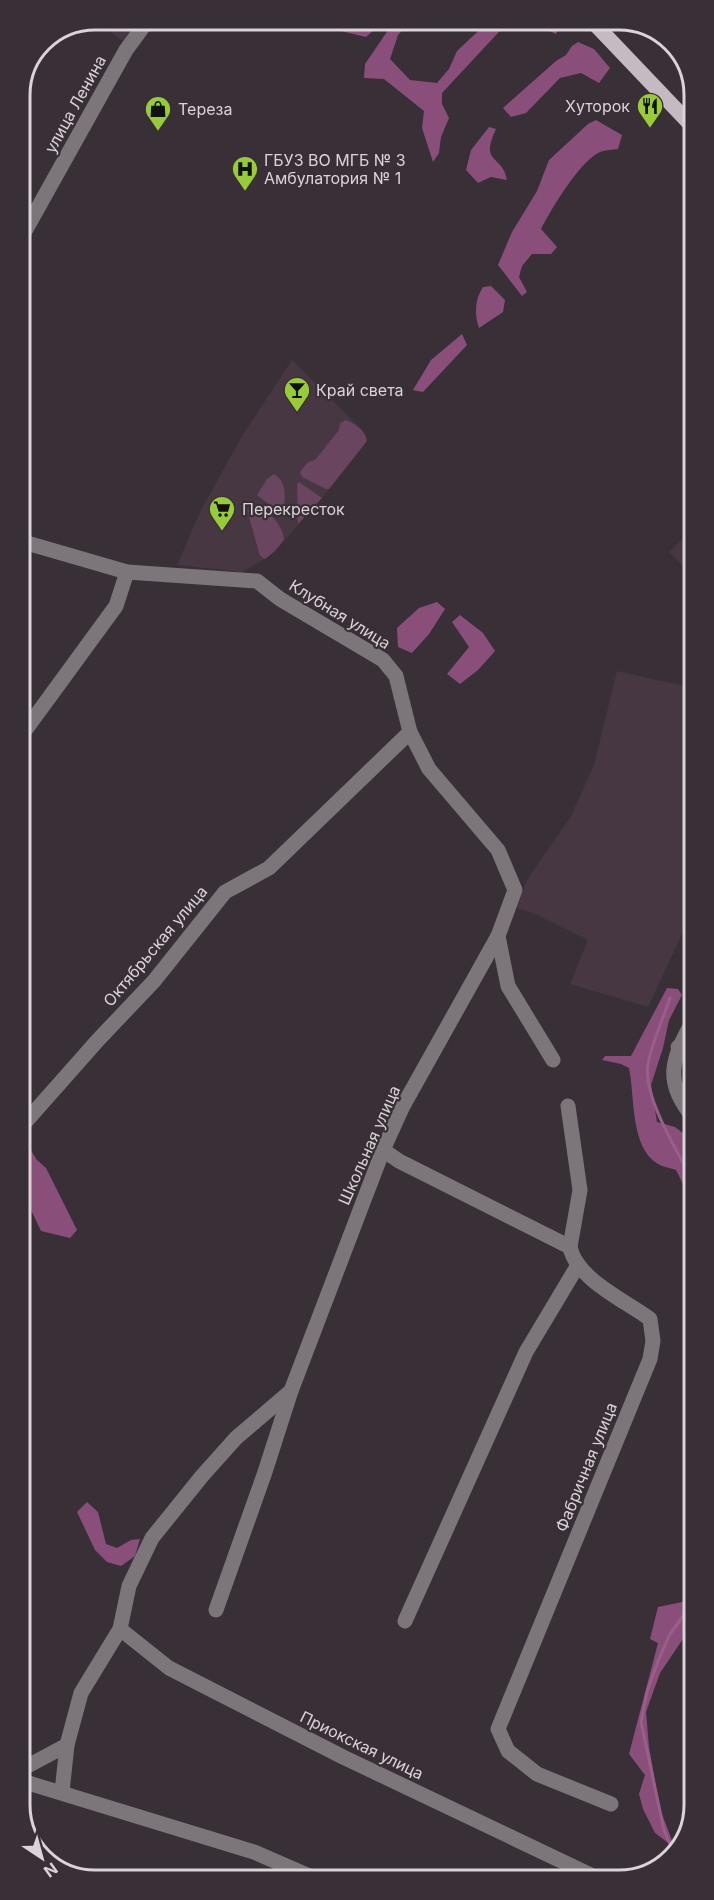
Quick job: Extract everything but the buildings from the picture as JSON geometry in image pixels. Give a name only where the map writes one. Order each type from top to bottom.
[{"type":"main road","points":[[601,30],[684,118]]},
{"type":"street","name":"улица Ленина","points":[[30,222],[126,50],[141,30]]},
{"type":"street","name":"Клубная улица","points":[[30,544],[127,572],[257,580],[280,599],[383,660],[396,676],[410,732],[429,769],[498,850],[516,890]]},
{"type":"street","points":[[30,724],[116,606],[127,572]]},
{"type":"street","name":"Октябрьская улица","points":[[30,1117],[153,981],[225,892],[269,868],[410,732]]},
{"type":"street","name":"Школьная улица","points":[[216,1610],[266,1472],[291,1391],[383,1150],[403,1106],[498,936],[516,890]]},
{"type":"street","points":[[498,936],[508,986],[553,1060]]},
{"type":"street","points":[[684,1037],[678,1047],[673,1079],[680,1101],[684,1106]]},
{"type":"street","points":[[678,1047],[684,1051]]},
{"type":"street","points":[[383,1150],[399,1161],[570,1247],[580,1190],[568,1106]]},
{"type":"street","name":"Фабричная улица","points":[[570,1247],[578,1265],[614,1296],[650,1319],[653,1341],[650,1359],[498,1729],[508,1751],[537,1774],[611,1804]]},
{"type":"street","points":[[405,1621],[526,1352],[578,1265]]},
{"type":"street","name":"Школьная улица","points":[[62,1792],[67,1744],[81,1693],[120,1629],[129,1586],[152,1538],[236,1438],[291,1391]]},
{"type":"street","name":"Приокская улица","points":[[120,1629],[169,1668],[343,1757],[580,1870]]},
{"type":"street","points":[[30,1765],[67,1744]]},
{"type":"street","points":[[30,1783],[254,1852],[295,1870]]},
{"type":"shaded area","points":[[108,30],[131,30],[123,41]]},
{"type":"shaded area","points":[[337,30],[374,30],[366,37]]},
{"type":"shaded area","points":[[388,30],[403,30],[398,35],[390,59],[410,80],[437,83],[449,69],[457,51],[479,30],[501,30],[442,93],[442,104],[449,118],[441,137],[439,153],[433,162],[422,128],[424,111],[384,79],[364,78],[365,64]]},
{"type":"shaded area","points":[[578,42],[594,49],[610,68],[599,83],[581,73],[560,78],[526,113],[511,117],[503,108],[556,61],[566,55]]},
{"type":"shaded area","points":[[596,120],[622,135],[618,149],[602,151],[592,157],[583,165],[559,198],[541,229],[557,247],[551,254],[532,254],[522,266],[519,277],[527,292],[522,296],[498,265],[512,232],[537,191],[549,160],[588,124]]},
{"type":"shaded area","points":[[489,127],[496,129],[491,140],[491,154],[505,172],[507,180],[491,177],[478,183],[466,170],[471,150]]},
{"type":"shaded area","points":[[491,286],[505,300],[503,312],[479,328],[476,317],[478,296],[483,287]]},
{"type":"shaded area","points":[[462,334],[467,345],[423,392],[413,390],[431,360]]},
{"type":"shaded area","points":[[292,360],[356,424],[366,435],[367,441],[322,498],[265,559],[242,572],[177,565],[200,512],[242,436]]},
{"type":"shaded area","points":[[346,420],[360,428],[367,441],[329,489],[302,477],[300,472],[308,462],[315,460],[339,430],[340,423]]},
{"type":"shaded area","points":[[274,474],[283,485],[284,511],[270,505],[257,495],[267,479]]},
{"type":"shaded area","points":[[299,482],[322,498],[298,524],[297,484]]},
{"type":"shaded area","points":[[254,504],[274,519],[283,534],[284,540],[265,559],[260,556],[247,510]]},
{"type":"shaded area","points":[[684,538],[684,567],[669,552]]},
{"type":"shaded area","points":[[437,602],[445,609],[429,634],[412,653],[398,647],[397,628],[419,608]]},
{"type":"shaded area","points":[[460,615],[483,633],[495,651],[478,670],[460,684],[447,674],[469,647],[452,622]]},
{"type":"shaded area","points":[[617,671],[684,686],[684,930],[648,1007],[570,984],[588,940],[535,914],[517,908],[527,880],[571,816],[594,765]]},
{"type":"shaded area","points":[[667,988],[678,989],[682,995],[669,1020],[651,1085],[657,1122],[675,1127],[684,1134],[684,1186],[676,1170],[658,1164],[642,1146],[635,1120],[629,1068],[602,1060],[605,1056],[631,1056]]},
{"type":"shaded area","points":[[30,1149],[46,1168],[77,1230],[70,1238],[41,1231],[30,1208]]},
{"type":"shaded area","points":[[87,1502],[98,1512],[106,1544],[117,1548],[131,1540],[140,1539],[135,1556],[121,1566],[107,1562],[95,1550],[77,1512]]},
{"type":"shaded area","points":[[684,1602],[684,1637],[660,1673],[646,1712],[649,1747],[660,1809],[671,1843],[655,1833],[643,1809],[639,1794],[645,1775],[629,1754],[658,1643],[650,1639],[658,1607]]},
{"type":"waterway","points":[[670,998],[652,1047],[648,1077],[656,1108],[684,1165]]},
{"type":"waterway","points":[[670,1844],[664,1830],[641,1722],[647,1692],[658,1661],[670,1634],[684,1615]]},
{"type":"place","name":"Хуторок","points":[[650,129]]},
{"type":"place","name":"Тереза","points":[[158,132]]},
{"type":"place","name":"ГБУЗ ВО МГБ № 3 Амбулатория № 1","points":[[245,192]]},
{"type":"place","name":"Край света","points":[[297,413]]},
{"type":"place","name":"Перекресток","points":[[222,532]]}]
